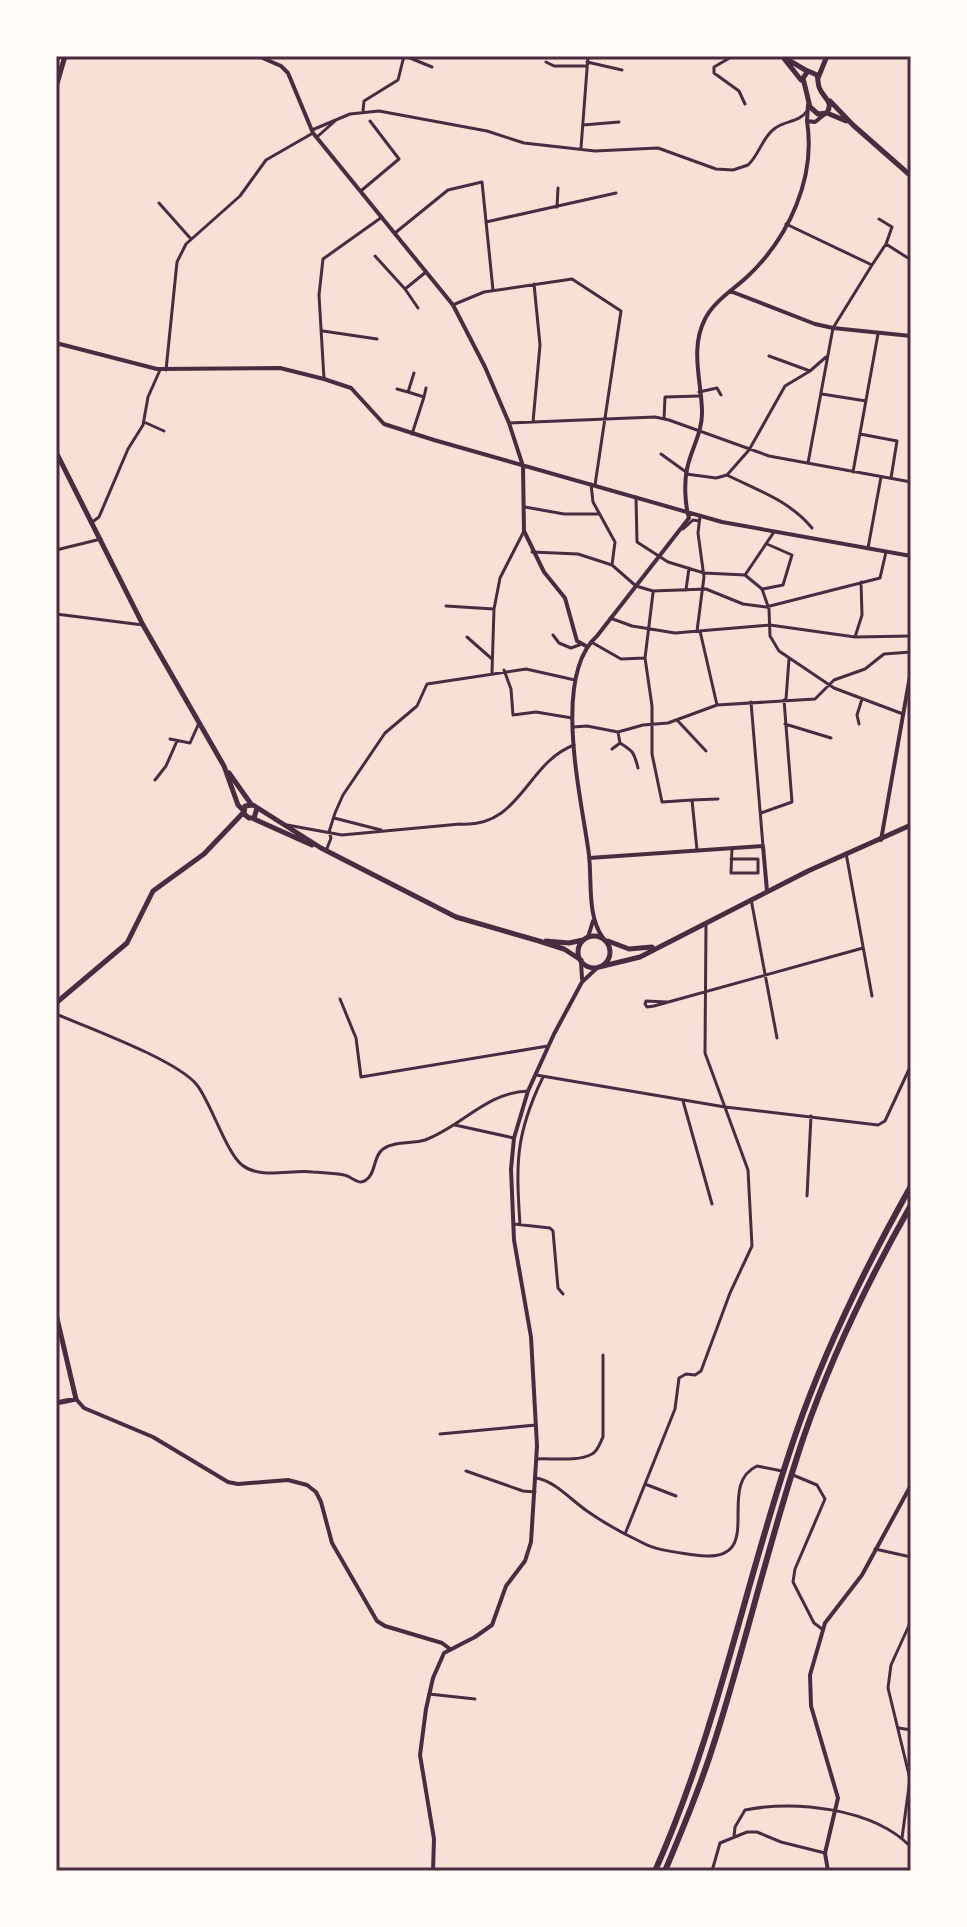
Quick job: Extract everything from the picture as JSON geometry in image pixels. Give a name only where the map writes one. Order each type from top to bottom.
[{"type":"highway","points":[[655,1871],[698,1762],[810,1395],[857,1285],[911,1186]]},
{"type":"highway","points":[[665,1871],[715,1740],[814,1409],[865,1289],[911,1205]]},
{"type":"main road","points":[[56,87],[65,56]]},
{"type":"main road","points":[[804,83],[782,56],[810,71],[818,79],[821,91],[853,125],[911,176]]},
{"type":"main road","points":[[818,79],[827,56]]},
{"type":"main road","points":[[823,63],[803,75],[813,112],[853,125]]},
{"type":"main road","points":[[826,114],[830,108],[829,100]]},
{"type":"main road","points":[[56,452],[143,625],[224,766],[254,806],[257,815],[228,829]]},
{"type":"main road","points":[[224,766],[238,805],[250,818],[323,850],[456,917],[564,949],[590,968],[640,957],[846,853],[911,828]]},
{"type":"main road","points":[[234,822],[238,805]]},
{"type":"main road","points":[[56,1003],[127,943],[153,891],[192,864],[243,811],[254,806]]},
{"type":"main road","points":[[254,806],[323,850]]},
{"type":"main road","points":[[539,941],[569,943],[596,936],[629,949],[657,946]]},
{"type":"main road","points":[[581,961],[578,949],[586,938]]},
{"type":"main road","points":[[598,968],[606,964],[611,953],[604,939]]},
{"type":"main road","points":[[56,1314],[76,1399],[56,1403]]},
{"type":"street","points":[[258,56],[281,66],[288,73],[314,133],[453,305],[491,380],[523,466],[524,531],[532,552],[565,598],[576,637],[621,659],[645,658]]},
{"type":"street","points":[[363,111],[364,101],[398,80],[404,56],[432,67]]},
{"type":"street","points":[[581,149],[588,56]]},
{"type":"street","points":[[733,56],[714,67],[714,73],[739,91],[745,104]]},
{"type":"street","points":[[546,62],[554,66],[587,64],[622,70]]},
{"type":"street","points":[[683,529],[687,521],[686,472],[700,432],[702,411],[697,353],[702,323],[709,311],[758,266],[803,194],[809,103]]},
{"type":"street","points":[[91,523],[99,517],[123,460],[144,422],[148,397],[163,370],[177,262],[182,249],[240,196],[266,160],[338,118],[363,111],[379,111],[487,131],[524,143],[581,149],[658,148],[716,169],[733,170],[752,161],[771,131],[799,119],[807,111]]},
{"type":"street","points":[[809,137],[815,122],[826,114]]},
{"type":"street","points":[[314,133],[338,118]]},
{"type":"street","points":[[362,190],[399,159],[370,121]]},
{"type":"street","points":[[807,121],[815,122]]},
{"type":"street","points":[[583,125],[619,122]]},
{"type":"street","points":[[395,233],[448,190],[482,182],[493,290]]},
{"type":"street","points":[[557,207],[558,188]]},
{"type":"street","points":[[486,222],[616,193]]},
{"type":"street","points":[[159,203],[191,239]]},
{"type":"street","points":[[324,379],[319,295],[323,259],[382,217]]},
{"type":"street","points":[[808,463],[833,328],[886,244],[892,227],[879,219]]},
{"type":"street","points":[[786,224],[872,265]]},
{"type":"street","points":[[886,244],[911,260]]},
{"type":"street","points":[[375,256],[418,308]]},
{"type":"street","points":[[405,289],[426,272]]},
{"type":"street","points":[[453,305],[493,290],[572,279],[621,311],[593,485],[593,502],[615,542],[612,565]]},
{"type":"street","points":[[533,422],[540,345],[534,284]]},
{"type":"street","points":[[730,291],[812,323],[911,336]]},
{"type":"street","points":[[323,331],[377,339]]},
{"type":"street","points":[[853,472],[878,332]]},
{"type":"street","points":[[56,343],[163,370],[280,368],[324,379],[351,388],[382,422],[412,434],[687,512],[699,520]]},
{"type":"street","points":[[661,454],[686,472],[716,478],[727,475],[749,450],[785,386],[810,371],[828,354]]},
{"type":"street","points":[[769,356],[810,371]]},
{"type":"street","points":[[408,392],[414,373]]},
{"type":"street","points":[[412,434],[426,388]]},
{"type":"street","points":[[664,419],[665,397],[699,394],[717,388],[721,395]]},
{"type":"street","points":[[397,389],[424,397]]},
{"type":"street","points":[[820,394],[866,401]]},
{"type":"street","points":[[509,423],[641,416],[664,419],[749,450],[911,482]]},
{"type":"street","points":[[144,422],[164,431]]},
{"type":"street","points":[[860,434],[897,441],[891,478]]},
{"type":"street","points":[[727,475],[771,495],[803,516],[812,528]]},
{"type":"street","points":[[868,548],[881,477]]},
{"type":"street","points":[[636,497],[637,542],[661,556],[704,573],[745,575],[762,589],[769,609],[773,643],[789,659],[862,699],[903,714]]},
{"type":"street","points":[[525,507],[574,515],[600,514]]},
{"type":"street","points":[[604,939],[594,919],[572,718],[576,680],[587,644],[693,520],[722,522],[911,556]]},
{"type":"street","points":[[699,520],[704,573],[698,631],[717,705]]},
{"type":"street","points":[[492,672],[494,609],[500,578],[524,531]]},
{"type":"street","points":[[745,575],[774,531]]},
{"type":"street","points":[[56,550],[101,539]]},
{"type":"street","points":[[762,589],[783,585],[792,555],[767,544]]},
{"type":"street","points":[[532,552],[578,554],[612,565],[636,586],[653,591],[714,591],[743,604],[766,607],[880,578],[886,552]]},
{"type":"street","points":[[686,590],[689,568]]},
{"type":"street","points":[[855,637],[862,615],[861,582]]},
{"type":"street","points":[[653,591],[645,658],[652,706],[652,754],[662,802],[718,799]]},
{"type":"street","points":[[446,606],[494,609]]},
{"type":"street","points":[[56,614],[143,625]]},
{"type":"street","points":[[611,616],[648,630],[675,633],[770,625],[855,637],[911,636]]},
{"type":"street","points":[[553,635],[559,643],[571,648],[587,644]]},
{"type":"street","points":[[467,637],[492,659]]},
{"type":"street","points":[[573,727],[587,726],[618,732],[677,720],[717,705],[815,699],[830,683],[865,669],[884,654],[911,652]]},
{"type":"street","points":[[760,813],[792,802],[785,724],[789,659]]},
{"type":"street","points":[[323,850],[331,838],[329,832],[343,795],[385,733],[417,706],[427,684],[526,669],[576,680]]},
{"type":"street","points":[[504,670],[511,689],[513,715],[536,712],[572,718]]},
{"type":"street","points":[[881,840],[911,670]]},
{"type":"street","points":[[859,724],[857,715],[862,699]]},
{"type":"street","points":[[751,702],[767,891]]},
{"type":"street","points":[[677,720],[706,751]]},
{"type":"street","points":[[170,739],[193,742],[199,723]]},
{"type":"street","points":[[785,724],[831,738]]},
{"type":"street","points":[[618,732],[620,743]]},
{"type":"street","points":[[155,780],[166,766],[177,741]]},
{"type":"street","points":[[612,749],[620,743]]},
{"type":"street","points":[[620,743],[635,755],[638,768]]},
{"type":"street","points":[[283,826],[342,835],[477,825],[489,821],[522,794],[552,756],[574,745]]},
{"type":"street","points":[[692,800],[697,850]]},
{"type":"street","points":[[333,818],[385,831]]},
{"type":"street","points":[[589,858],[763,846]]},
{"type":"street","points":[[731,859],[758,859],[758,873],[731,873],[731,859],[732,848]]},
{"type":"street","points":[[846,853],[872,996]]},
{"type":"street","points":[[751,899],[777,1038]]},
{"type":"street","points":[[586,938],[594,919]]},
{"type":"street","points":[[625,1534],[675,1409],[679,1378],[701,1371],[730,1293],[752,1246],[750,1179],[706,1059],[706,922]]},
{"type":"street","points":[[667,1002],[863,948]]},
{"type":"street","points":[[581,961],[582,982]]},
{"type":"street","points":[[517,1225],[511,1169],[514,1138],[528,1091],[582,982],[598,968]]},
{"type":"street","points":[[340,999],[356,1038],[361,1077],[548,1046]]},
{"type":"street","points":[[56,1014],[184,1074],[201,1092],[237,1160],[252,1170],[347,1175],[361,1182],[369,1177],[379,1153],[386,1147],[424,1140],[480,1106],[514,1092],[528,1091]]},
{"type":"street","points":[[536,1075],[725,1107],[883,1124],[911,1065]]},
{"type":"street","points":[[433,1871],[434,1839],[420,1755],[429,1694],[439,1663],[450,1649],[492,1625],[506,1586],[530,1550],[537,1459],[536,1425],[531,1337],[516,1254],[518,1150],[543,1076]]},
{"type":"street","points":[[683,1101],[712,1204]]},
{"type":"street","points":[[807,1196],[811,1116]]},
{"type":"street","points":[[453,1125],[514,1138]]},
{"type":"street","points":[[517,1225],[550,1228],[553,1231],[558,1288],[563,1294]]},
{"type":"street","points":[[537,1459],[583,1457],[597,1449],[603,1437],[603,1355]]},
{"type":"street","points":[[76,1399],[84,1408],[153,1437],[228,1482],[247,1484],[288,1480],[307,1485],[316,1492],[332,1543],[377,1621],[442,1643],[450,1649]]},
{"type":"street","points":[[440,1434],[536,1425]]},
{"type":"street","points":[[536,1478],[548,1482],[590,1514],[657,1549],[716,1556],[727,1552],[736,1542],[741,1481],[746,1473],[757,1466],[807,1479],[821,1489],[825,1499],[795,1569],[793,1582],[814,1623],[822,1629]]},
{"type":"street","points":[[466,1471],[523,1491],[535,1492]]},
{"type":"street","points":[[645,1484],[676,1496]]},
{"type":"street","points":[[828,1871],[825,1853],[838,1798],[809,1695],[810,1675],[822,1629],[862,1575],[911,1485]]},
{"type":"street","points":[[875,1549],[911,1557]]},
{"type":"street","points":[[902,1838],[910,1780],[909,1762],[888,1688],[891,1665],[911,1621]]},
{"type":"street","points":[[429,1694],[475,1699]]},
{"type":"street","points":[[897,1728],[911,1730]]},
{"type":"street","points":[[734,1837],[735,1827],[745,1810],[803,1805],[837,1811],[886,1828],[911,1847]]},
{"type":"street","points":[[905,1826],[911,1827]]},
{"type":"street","points":[[712,1871],[720,1843],[757,1832],[781,1842],[825,1853]]}]
